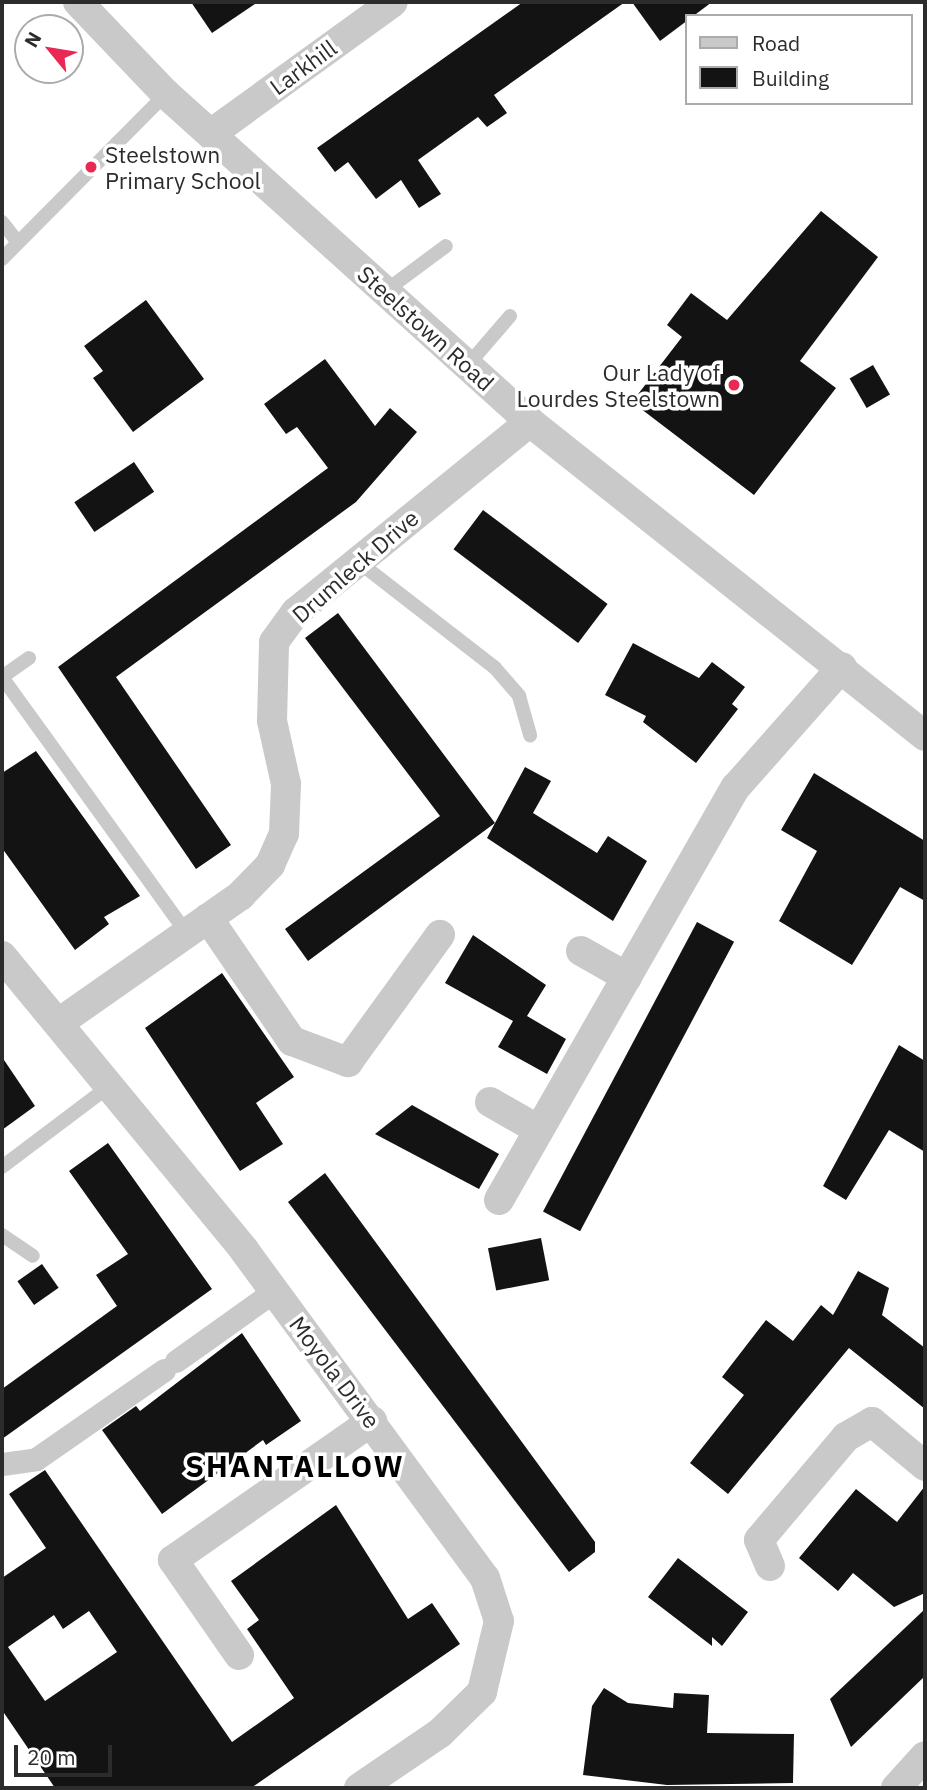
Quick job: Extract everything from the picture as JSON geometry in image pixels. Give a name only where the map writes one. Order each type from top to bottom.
[{"type":"street","name":"Steelstown Road","points":[[78,2],[166,94],[530,422],[842,667],[925,736]]},
{"type":"street","name":"Larkhill","points":[[212,133],[393,2]]},
{"type":"street","name":"Drumleck Drive","points":[[60,1022],[197,925],[270,865],[285,834],[286,784],[269,681],[274,642],[296,612],[356,560],[530,422]]},
{"type":"street","points":[[499,1199],[736,787],[842,667]]},
{"type":"street","points":[[197,925],[292,1041],[348,1062],[440,935]]},
{"type":"street","points":[[581,951],[627,977]]},
{"type":"street","points":[[2,956],[60,1022]]},
{"type":"street","name":"Moyola Drive","points":[[60,1022],[112,1084],[274,1292],[372,1421],[485,1578],[499,1621],[482,1692],[440,1733],[359,1788]]},
{"type":"street","points":[[490,1102],[539,1130]]},
{"type":"street","points":[[2,1464],[36,1459],[274,1292]]},
{"type":"street","points":[[239,1655],[173,1560],[372,1421]]},
{"type":"street","points":[[770,1566],[759,1540],[846,1437],[872,1422],[925,1466]]},
{"type":"street","points":[[896,1788],[925,1756]]},
{"type":"lane","points":[[2,259],[166,94]]},
{"type":"lane","points":[[2,222],[18,241]]},
{"type":"lane","points":[[384,292],[446,246]]},
{"type":"lane","points":[[467,366],[510,316]]},
{"type":"lane","points":[[356,560],[495,668],[519,696],[530,735]]},
{"type":"lane","points":[[29,658],[2,677],[197,925]]},
{"type":"lane","points":[[2,1167],[112,1084]]},
{"type":"lane","points":[[2,1235],[33,1256]]},
{"type":"building","points":[[191,2],[258,2],[212,33]]},
{"type":"building","points":[[523,2],[625,2],[494,95],[507,113],[487,127],[478,117],[418,160],[441,194],[419,208],[401,180],[376,199],[348,162],[335,172],[317,148]]},
{"type":"building","points":[[632,2],[712,2],[696,14],[685,14],[685,22],[660,41]]},
{"type":"building","name":"Our Lady of Lourdes Steelstown","points":[[821,211],[878,257],[800,361],[836,388],[754,495],[632,402],[682,337],[667,325],[691,293],[727,320]]},
{"type":"building","points":[[146,300],[204,379],[133,432],[93,378],[103,371],[84,346]]},
{"type":"building","points":[[325,359],[375,426],[390,408],[417,432],[356,502],[116,677],[231,845],[196,869],[58,667],[328,468],[297,427],[286,434],[264,404]]},
{"type":"building","points":[[873,365],[890,394],[867,408],[850,378]]},
{"type":"building","points":[[134,462],[154,492],[94,532],[74,502]]},
{"type":"building","points":[[483,510],[608,604],[578,643],[454,549]]},
{"type":"building","points":[[338,613],[495,823],[308,961],[285,929],[440,816],[305,638]]},
{"type":"building","points":[[633,643],[699,678],[712,662],[745,687],[732,704],[738,709],[696,763],[643,722],[646,716],[605,695]]},
{"type":"building","points":[[36,751],[140,896],[104,917],[109,924],[75,950],[2,848],[2,773]]},
{"type":"building","points":[[525,767],[551,781],[533,813],[597,853],[608,836],[647,861],[613,921],[487,838]]},
{"type":"building","points":[[814,773],[925,841],[925,901],[900,887],[852,965],[779,921],[817,851],[781,830]]},
{"type":"building","points":[[697,922],[734,942],[580,1231],[543,1212]]},
{"type":"building","points":[[473,935],[546,985],[527,1016],[566,1039],[547,1074],[498,1047],[513,1021],[445,983]]},
{"type":"building","points":[[222,973],[294,1077],[256,1103],[283,1144],[240,1171],[145,1028]]},
{"type":"building","points":[[899,1045],[925,1061],[925,1152],[889,1130],[846,1200],[823,1186]]},
{"type":"building","points":[[2,1057],[35,1106],[2,1130]]},
{"type":"building","points":[[412,1105],[499,1154],[479,1189],[375,1134]]},
{"type":"building","points":[[108,1143],[212,1289],[2,1439],[2,1389],[117,1306],[96,1275],[128,1254],[69,1171]]},
{"type":"building","points":[[325,1173],[595,1542],[595,1552],[569,1572],[288,1202]]},
{"type":"building","points":[[541,1238],[549,1280],[496,1291],[488,1248]]},
{"type":"building","points":[[42,1264],[59,1288],[34,1305],[17,1281]]},
{"type":"building","points":[[858,1271],[889,1288],[882,1315],[925,1348],[925,1409],[849,1348],[728,1494],[690,1463],[744,1395],[722,1377],[766,1320],[793,1341],[821,1305],[833,1315]]},
{"type":"building","points":[[242,1333],[301,1421],[266,1445],[263,1440],[162,1514],[102,1430],[136,1406],[140,1411]]},
{"type":"building","points":[[45,1470],[232,1742],[294,1698],[247,1629],[259,1620],[231,1581],[336,1505],[408,1619],[432,1603],[460,1644],[251,1788],[55,1788],[2,1710],[2,1578],[46,1548],[9,1494]],"holes":[[[89,1611],[117,1652],[45,1701],[8,1647],[54,1615],[63,1629]]]},
{"type":"building","points":[[925,1486],[925,1593],[894,1607],[853,1573],[838,1591],[799,1558],[856,1489],[897,1522]]},
{"type":"building","points":[[678,1558],[748,1612],[722,1646],[712,1637],[712,1646],[648,1597]]},
{"type":"building","points":[[925,1609],[925,1676],[851,1747],[830,1699]]},
{"type":"building","points":[[604,1688],[628,1703],[673,1708],[674,1693],[709,1695],[707,1733],[794,1734],[793,1783],[667,1785],[583,1775],[592,1706]]},
{"type":"place","name":"Steelstown Primary School","points":[[91,167]]},
{"type":"place","name":"Our Lady of Lourdes Steelstown","points":[[734,385]]},
{"type":"district","name":"SHANTALLOW","points":[[295,1466]]}]
